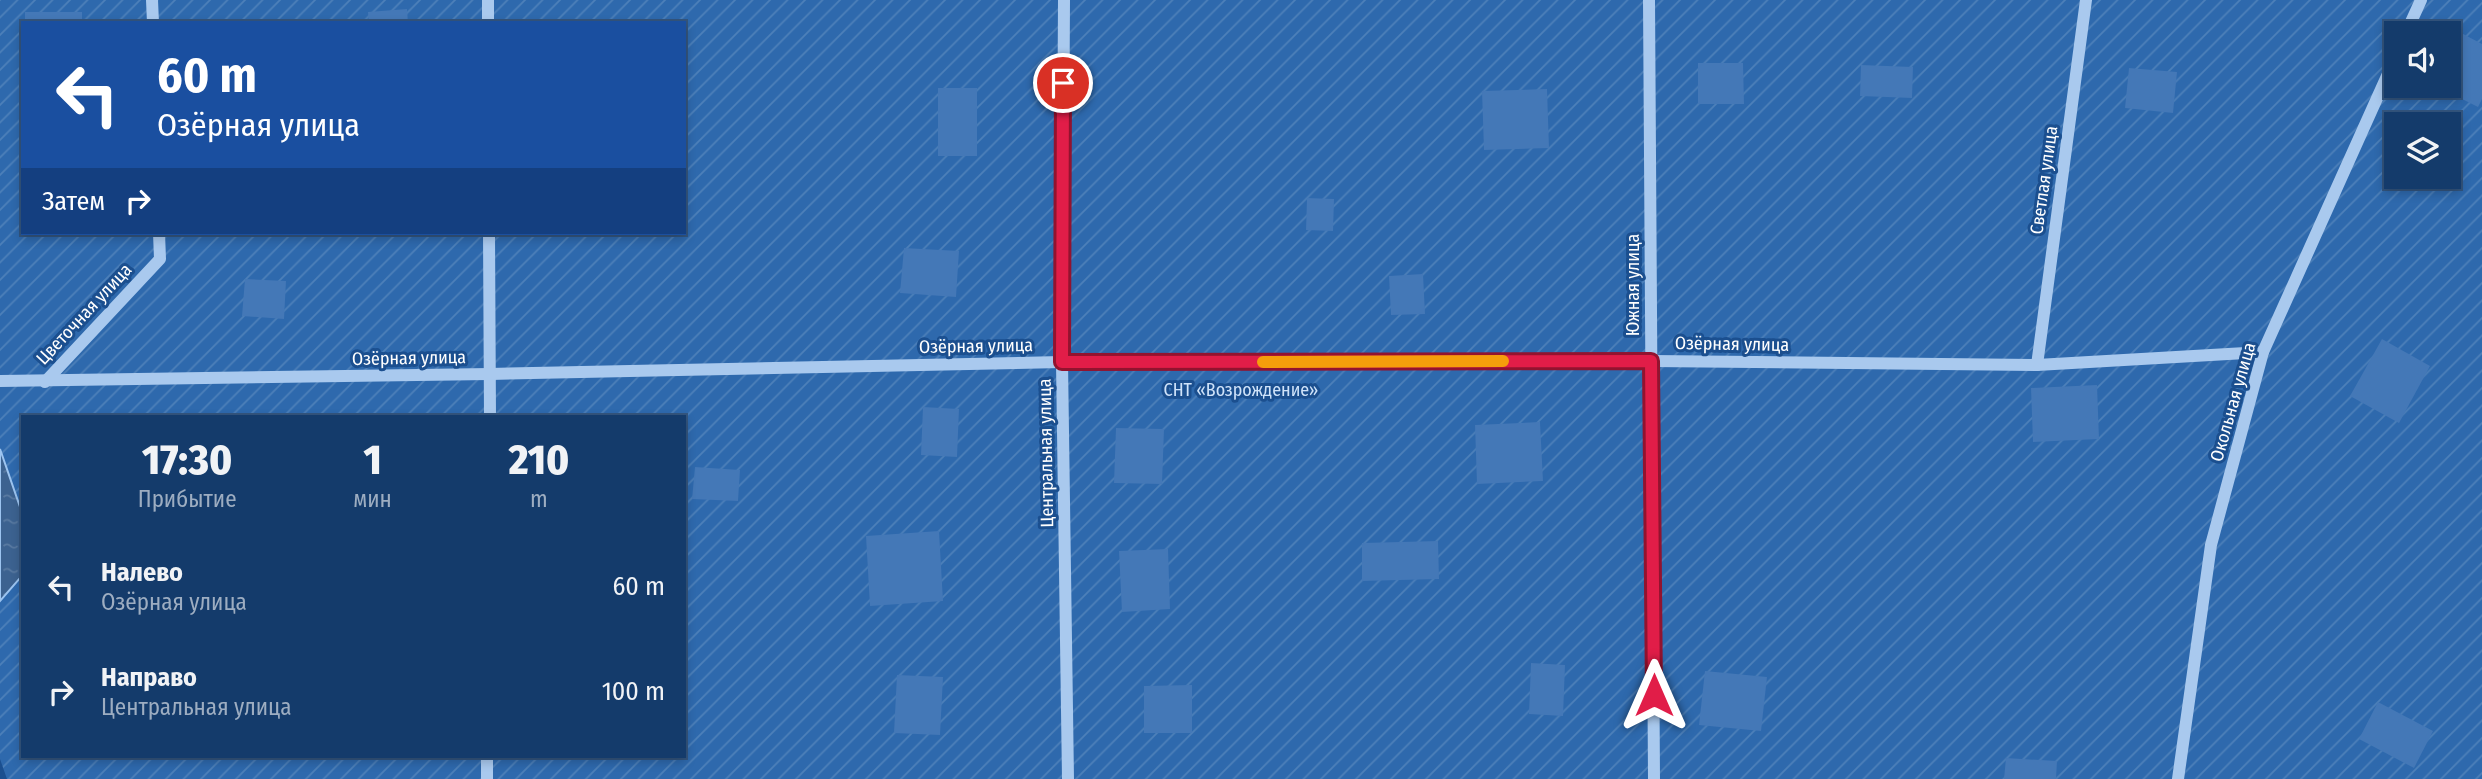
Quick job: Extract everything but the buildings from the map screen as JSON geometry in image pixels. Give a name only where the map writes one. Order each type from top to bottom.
[{"type":"street","points":[[152,0],[153,21]]},
{"type":"street","points":[[488,0],[488,21]]},
{"type":"street","name":"Центральная улица","points":[[1064,0],[1062,362],[1068,779]]},
{"type":"street","name":"Южная улица","points":[[1649,0],[1654,779]]},
{"type":"street","name":"Светлая улица","points":[[2037,365],[2086,0]]},
{"type":"street","points":[[2411,21],[2421,0]]},
{"type":"street","name":"Окольная улица","points":[[2178,779],[2211,545],[2263,352],[2384,83]]},
{"type":"street","name":"Цветочная улица","points":[[45,382],[160,259],[159,235]]},
{"type":"street","points":[[489,235],[490,415]]},
{"type":"street","name":"Озёрная улица","points":[[0,381],[66,382],[1062,362],[1651,361],[2037,365],[2263,352]]},
{"type":"street","points":[[487,758],[487,779]]},
{"type":"green space","name":"СНТ «Возрождение»","points":[[0,0],[2482,0],[2482,779],[7,779],[0,759]]},
{"type":"water","points":[[0,449],[20,507],[21,577],[0,601]]},
{"type":"slow traffic","points":[[1263,362],[1503,361]]},
{"type":"route","points":[[1063,83],[1062,362],[1651,361],[1654,695]]}]
